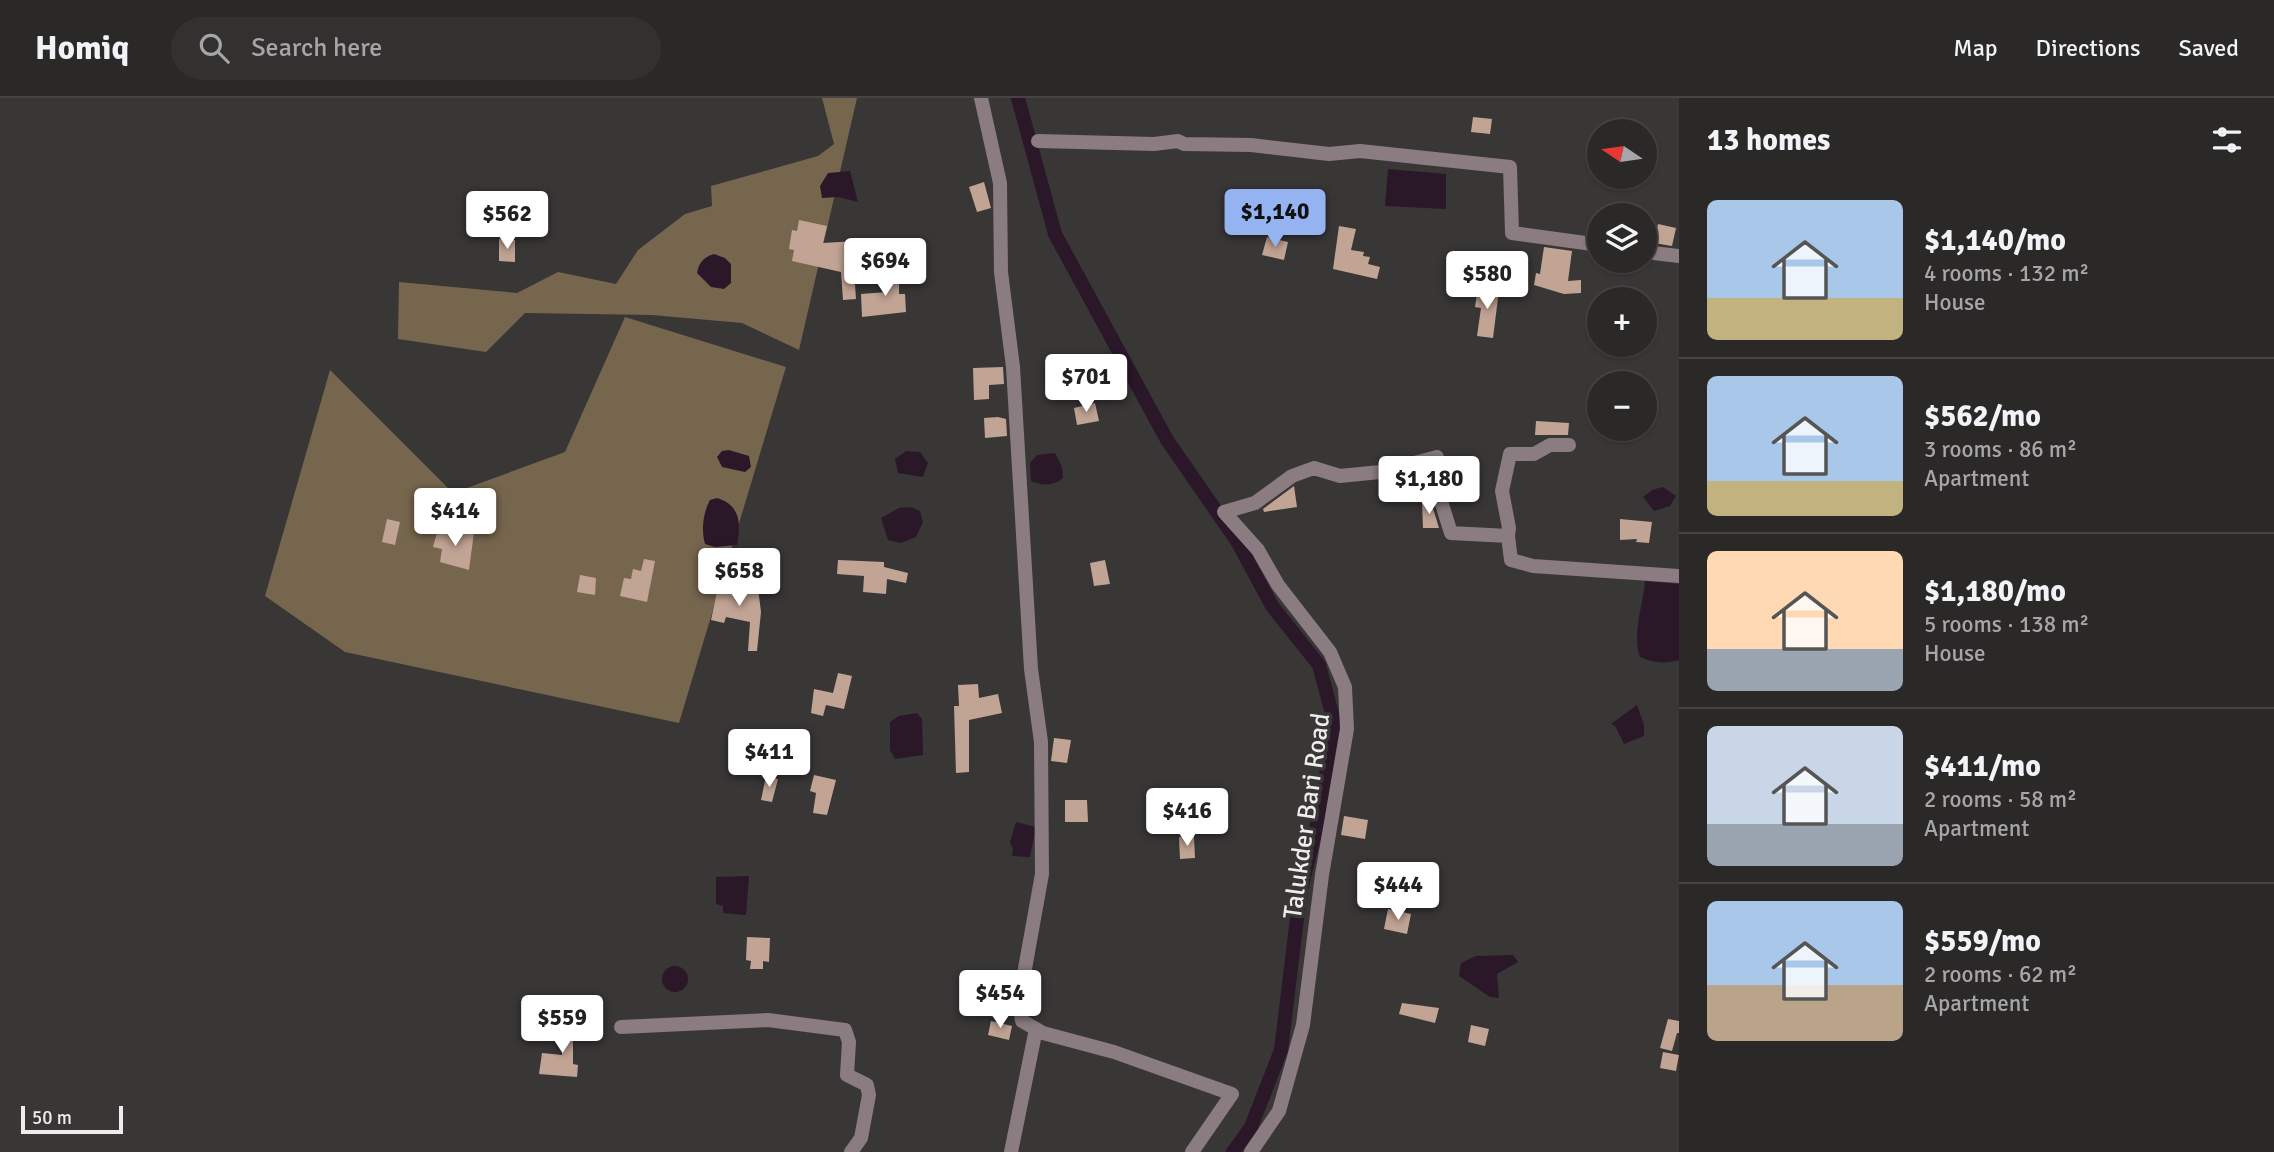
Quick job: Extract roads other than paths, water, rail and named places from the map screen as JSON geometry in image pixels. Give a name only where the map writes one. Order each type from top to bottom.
[{"type":"street","points":[[981,98],[1000,183],[1001,272],[1013,367],[1031,669],[1041,742],[1042,874],[1019,1002],[1022,1021],[1043,1033],[1114,1052],[1232,1094],[1192,1152]]},
{"type":"street","points":[[1038,141],[1154,144],[1178,141],[1184,144],[1251,145],[1329,154],[1360,151],[1510,167],[1511,233],[1587,243]]},
{"type":"street","points":[[1657,253],[1679,256]]},
{"type":"street","points":[[1569,445],[1550,445],[1534,454],[1510,454],[1502,491],[1510,528],[1508,536],[1511,560],[1533,566],[1679,576]]},
{"type":"street","name":"Talukder Bari Road","points":[[1251,1152],[1279,1111],[1303,1025],[1322,875],[1347,729],[1345,687],[1330,652],[1278,585],[1258,550],[1224,512],[1255,503],[1292,476],[1314,468],[1340,475],[1380,472],[1437,457],[1440,498],[1451,533],[1508,536]]},
{"type":"street","points":[[621,1027],[768,1020],[845,1030],[849,1042],[847,1075],[867,1085],[869,1095],[861,1138],[851,1152]]},
{"type":"street","points":[[1011,1152],[1036,1029]]},
{"type":"waterway","points":[[1018,98],[1055,234],[1167,440],[1237,541],[1272,606],[1319,665],[1335,725],[1318,820],[1300,894],[1281,1050],[1251,1127],[1233,1152]]}]
